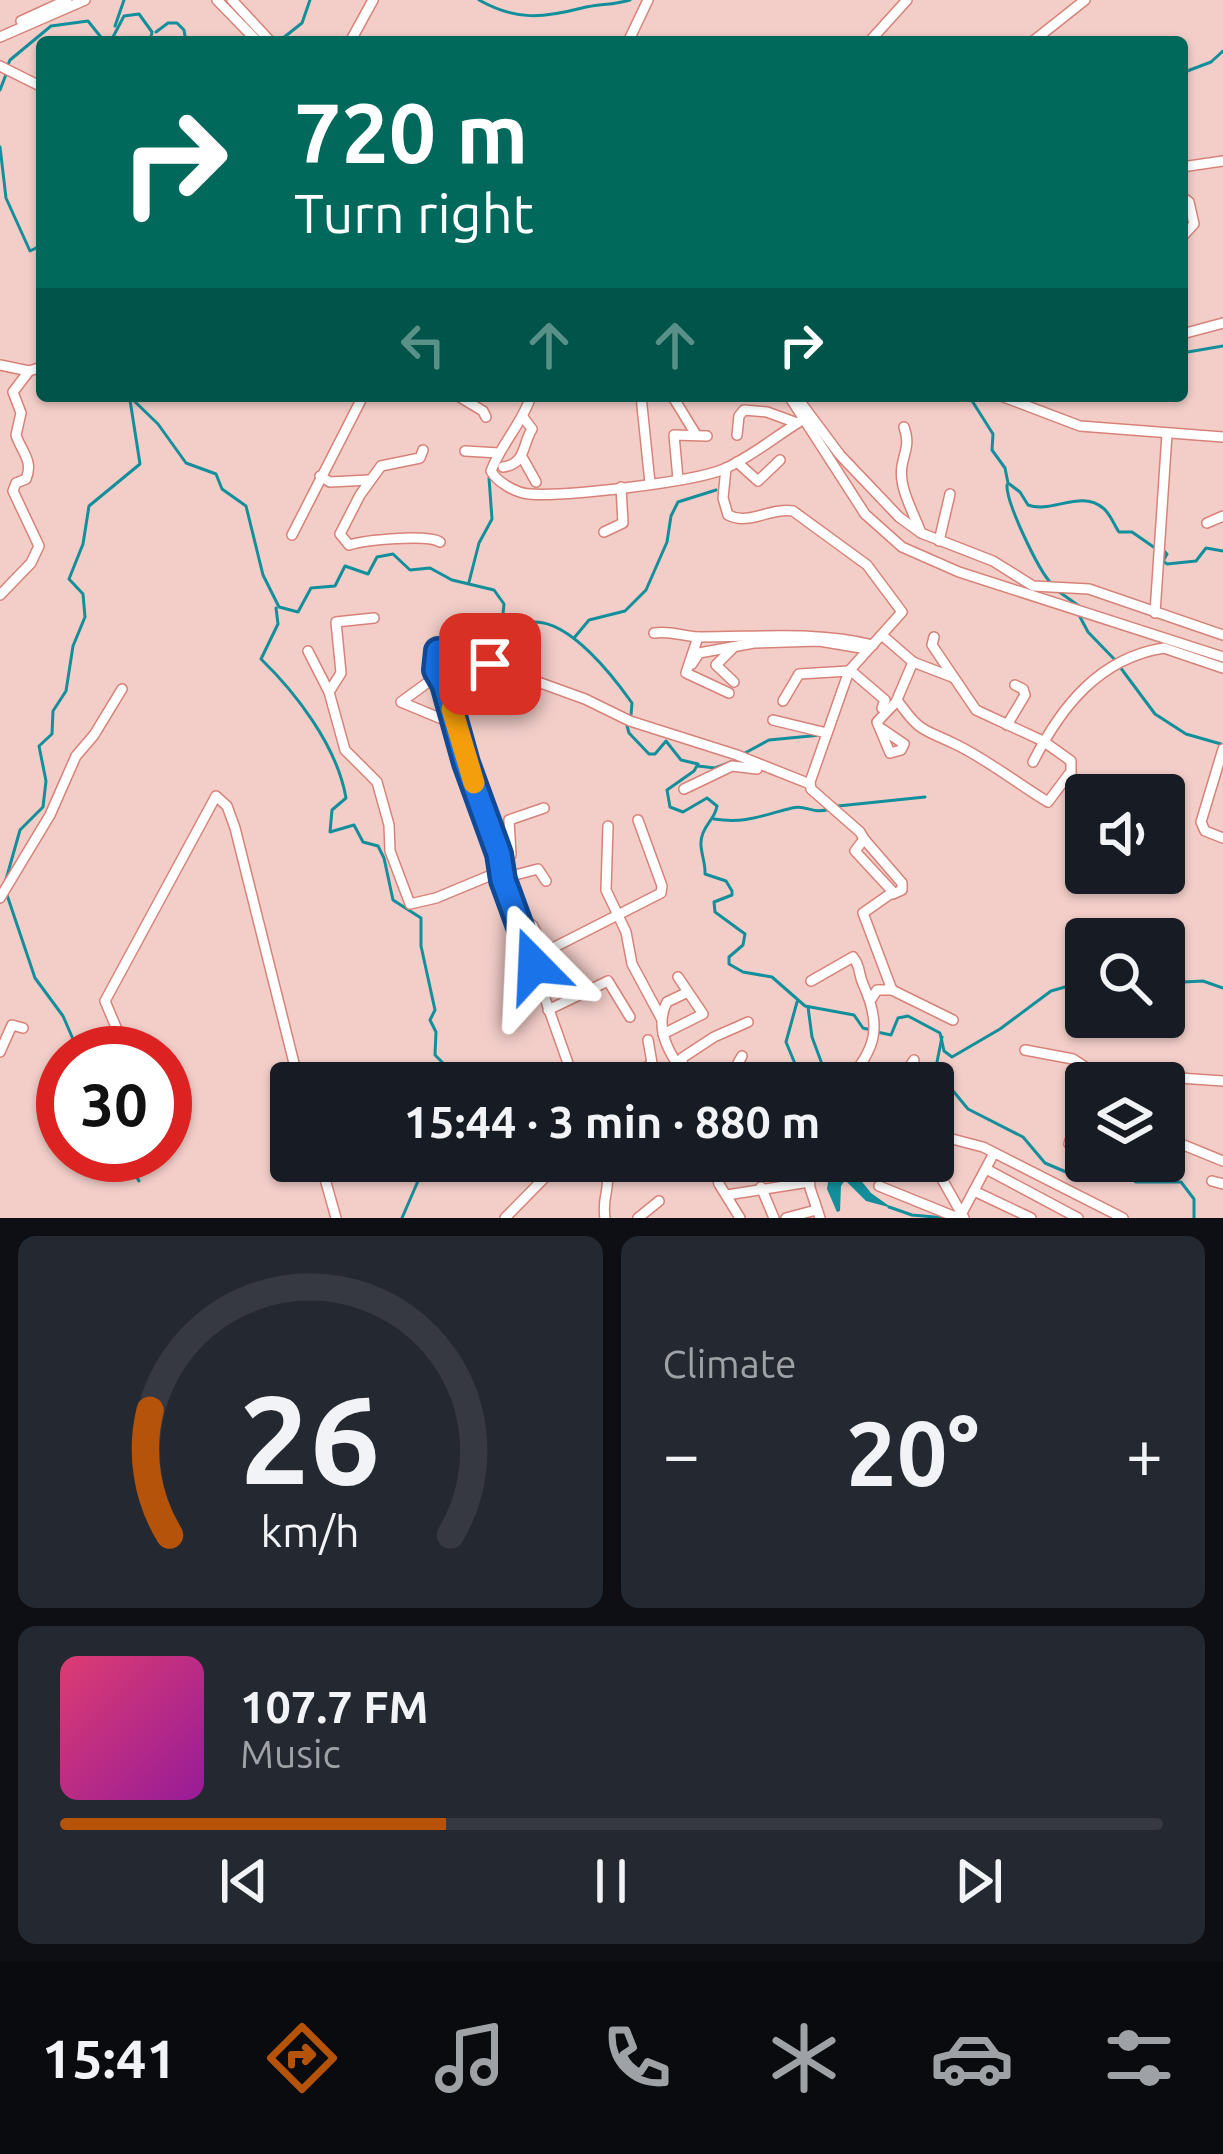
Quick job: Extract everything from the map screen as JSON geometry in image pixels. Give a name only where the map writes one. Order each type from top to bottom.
[{"type":"street","points":[[0,34],[67,0]]},
{"type":"street","points":[[0,34],[85,0]]},
{"type":"street","points":[[217,0],[252,36]]},
{"type":"street","points":[[232,0],[266,36]]},
{"type":"street","points":[[246,13],[247,0]]},
{"type":"street","points":[[353,36],[373,0]]},
{"type":"street","points":[[631,36],[648,0]]},
{"type":"street","points":[[874,36],[907,0]]},
{"type":"street","points":[[1039,36],[1084,0]]},
{"type":"street","points":[[0,66],[36,84]]},
{"type":"street","points":[[1188,166],[1223,161]]},
{"type":"street","points":[[1188,201],[1194,224],[1188,230]]},
{"type":"street","points":[[1188,332],[1223,323]]},
{"type":"street","points":[[0,365],[36,369]]},
{"type":"street","points":[[0,595],[31,562],[39,546],[13,491],[28,472],[26,453],[16,436],[21,413],[13,392],[28,371]]},
{"type":"street","points":[[292,535],[360,402]]},
{"type":"street","points":[[468,402],[486,417]]},
{"type":"street","points":[[529,402],[491,468],[493,476],[523,493],[621,488],[726,468],[800,421]]},
{"type":"street","points":[[642,402],[650,483]]},
{"type":"street","points":[[678,402],[701,435],[674,436],[678,479]]},
{"type":"street","points":[[794,402],[800,421],[865,514],[912,554],[1223,658]]},
{"type":"street","points":[[797,402],[840,455],[921,533],[993,561],[1034,586],[1072,585],[1223,635]]},
{"type":"street","points":[[1016,402],[1080,426],[1223,436]]},
{"type":"street","points":[[737,435],[744,410],[800,421]]},
{"type":"street","points":[[503,467],[522,457],[532,429],[523,417]]},
{"type":"street","points":[[904,427],[909,445],[902,469],[910,520]]},
{"type":"street","points":[[1155,613],[1167,434]]},
{"type":"street","points":[[423,450],[420,458],[381,466],[340,530],[346,544],[399,542],[421,536],[440,542]]},
{"type":"street","points":[[465,452],[499,453]]},
{"type":"street","points":[[522,457],[536,482]]},
{"type":"street","points":[[737,462],[758,481],[779,460]]},
{"type":"street","points":[[726,468],[723,505],[731,518],[744,520],[789,510],[872,569],[902,612],[850,670],[811,786]]},
{"type":"street","points":[[320,476],[330,482],[369,480]]},
{"type":"street","points":[[604,532],[623,523],[621,488]]},
{"type":"street","points":[[939,541],[950,494]]},
{"type":"street","points":[[1207,523],[1223,516]]},
{"type":"street","points":[[329,692],[341,673],[336,622],[374,618]]},
{"type":"street","points":[[654,633],[824,635],[870,647]]},
{"type":"street","points":[[884,636],[914,662],[952,676]]},
{"type":"street","points":[[698,637],[686,673],[731,688],[716,665],[732,649]]},
{"type":"street","points":[[934,637],[932,645],[976,710],[1043,741],[1071,761],[1072,774]]},
{"type":"street","points":[[692,664],[699,653],[754,643],[819,641],[870,647]]},
{"type":"street","points":[[1033,762],[1058,716],[1101,671],[1150,650],[1171,650],[1223,668]]},
{"type":"street","points":[[308,651],[329,692],[345,750],[377,782],[389,825],[390,851],[410,904],[449,894],[501,867],[511,855],[508,820],[544,808]]},
{"type":"street","points":[[567,1062],[435,667],[438,651],[490,664],[630,721],[737,754],[811,786],[864,839],[855,851],[892,894],[863,916],[892,990]]},
{"type":"street","points":[[882,729],[878,722],[897,700],[914,662]]},
{"type":"street","points":[[783,700],[797,675],[850,670],[886,700],[882,708],[887,711]]},
{"type":"street","points":[[438,675],[401,702],[454,724]]},
{"type":"street","points":[[1007,725],[1025,695],[1015,685]]},
{"type":"street","points":[[0,898],[50,815],[76,756],[122,689]]},
{"type":"street","points":[[897,700],[929,735],[956,744],[1048,802],[1072,769]]},
{"type":"street","points":[[773,720],[827,733]]},
{"type":"street","points":[[1223,749],[1202,820],[1205,831],[1223,838]]},
{"type":"street","points":[[684,789],[735,765],[811,786]]},
{"type":"street","points":[[116,1026],[105,1001],[216,796],[227,806],[235,828],[294,1062]]},
{"type":"street","points":[[534,957],[662,891],[638,820]]},
{"type":"street","points":[[608,826],[605,886],[626,932],[632,964],[678,1062]]},
{"type":"street","points":[[515,911],[510,878],[538,869],[546,880]]},
{"type":"street","points":[[811,982],[853,957],[876,1018],[863,1062]]},
{"type":"street","points":[[663,1034],[703,1016],[678,976]]},
{"type":"street","points":[[548,1010],[608,981],[630,1017]]},
{"type":"street","points":[[872,998],[877,990],[892,990],[953,1020]]},
{"type":"street","points":[[661,1018],[667,1002],[688,992]]},
{"type":"street","points":[[677,1058],[748,1022]]},
{"type":"street","points":[[0,1052],[12,1025],[23,1028]]},
{"type":"street","points":[[648,1040],[652,1062]]},
{"type":"street","points":[[1025,1050],[1075,1062]]},
{"type":"street","points":[[737,1062],[742,1055]]},
{"type":"street","points":[[1185,1081],[1223,1081]]},
{"type":"street","points":[[954,1141],[994,1153],[1123,1218]]},
{"type":"street","points":[[1185,1146],[1223,1161]]},
{"type":"street","points":[[961,1216],[994,1153]]},
{"type":"street","points":[[988,1170],[1078,1218]]},
{"type":"street","points":[[326,1182],[336,1218]]},
{"type":"street","points":[[505,1218],[540,1182]]},
{"type":"street","points":[[604,1218],[609,1182]]},
{"type":"street","points":[[718,1182],[740,1218]]},
{"type":"street","points":[[727,1195],[809,1182],[818,1214],[791,1218]]},
{"type":"street","points":[[943,1182],[961,1216]]},
{"type":"street","points":[[879,1186],[961,1216]]},
{"type":"street","points":[[761,1187],[774,1218]]},
{"type":"street","points":[[974,1191],[1031,1218]]},
{"type":"street","points":[[638,1218],[659,1201]]},
{"type":"water","points":[[828,1182],[844,1182],[840,1211],[837,1212]]},
{"type":"water","points":[[847,1182],[862,1182],[892,1208],[866,1201]]},
{"type":"waterway","points":[[115,26],[124,0]]},
{"type":"waterway","points":[[286,36],[302,23],[310,0]]},
{"type":"waterway","points":[[479,0],[505,12],[530,16],[630,0]]},
{"type":"waterway","points":[[114,36],[124,16],[139,14],[151,36]]},
{"type":"waterway","points":[[39,36],[51,26],[88,21],[100,36]]},
{"type":"waterway","points":[[156,32],[177,23],[185,36]]},
{"type":"waterway","points":[[7,67],[36,38]]},
{"type":"waterway","points":[[1188,71],[1211,62],[1223,51]]},
{"type":"waterway","points":[[0,90],[7,72]]},
{"type":"waterway","points":[[0,147],[6,198],[30,251],[36,248]]},
{"type":"waterway","points":[[1188,352],[1223,346]]},
{"type":"waterway","points":[[5,883],[20,830],[43,807],[46,781],[39,746],[52,734],[53,711],[66,691],[73,646],[85,617],[83,594],[69,579],[83,544],[89,506],[140,464],[130,402]]},
{"type":"waterway","points":[[135,402],[186,463],[216,474],[222,489],[246,506],[263,575],[279,607],[298,612],[311,588],[335,586],[345,566],[368,574],[377,557],[393,554],[410,570],[430,568],[452,580],[494,590],[504,604],[502,623],[508,630],[535,622],[563,631],[614,679],[632,703],[631,715]]},
{"type":"waterway","points":[[973,402],[993,434],[992,450],[1005,468],[1008,483],[1028,505],[1094,503],[1105,510],[1119,532],[1132,532],[1155,548]]},
{"type":"waterway","points":[[469,582],[479,543],[492,519],[489,478]]},
{"type":"waterway","points":[[1007,485],[1024,536],[1051,583]]},
{"type":"waterway","points":[[574,638],[589,620],[625,611],[646,590],[678,502],[716,490]]},
{"type":"waterway","points":[[1164,551],[1167,564],[1196,561],[1206,548],[1223,551]]},
{"type":"waterway","points":[[1058,591],[1079,606]]},
{"type":"waterway","points":[[276,608],[278,624],[261,659],[300,703],[334,758],[346,798],[332,810],[330,832],[354,825],[363,842],[378,846],[393,900],[421,918],[421,946],[435,1010],[430,1020],[436,1032],[435,1055],[442,1062]]},
{"type":"waterway","points":[[1079,615],[1088,632],[1117,662]]},
{"type":"waterway","points":[[496,663],[510,651],[512,632]]},
{"type":"waterway","points":[[1120,667],[1155,714],[1186,734],[1221,744]]},
{"type":"waterway","points":[[488,693],[491,671]]},
{"type":"waterway","points":[[626,722],[629,733],[649,754],[655,754],[666,741],[681,760],[698,764],[667,790],[670,807],[683,812],[707,798],[717,806],[701,848],[705,874],[726,881],[732,891],[714,902],[715,912],[745,934],[729,964],[743,972],[772,977],[805,1006],[854,1015],[863,1028],[871,1030]]},
{"type":"waterway","points":[[745,753],[769,740],[821,735]]},
{"type":"waterway","points":[[698,766],[715,768],[736,760]]},
{"type":"waterway","points":[[838,806],[925,797]]},
{"type":"waterway","points":[[714,819],[745,820],[797,807],[830,809]]},
{"type":"waterway","points":[[6,892],[35,978],[67,1026]]},
{"type":"waterway","points":[[1185,982],[1203,981],[1223,988]]},
{"type":"waterway","points":[[877,1032],[891,1035],[898,1018],[908,1016],[940,1033],[944,1051],[952,1057],[1051,991],[1065,987]]},
{"type":"waterway","points":[[794,1062],[786,1042],[797,1002]]},
{"type":"waterway","points":[[808,1007],[821,1062]]},
{"type":"waterway","points":[[942,1037],[937,1062],[968,1109],[1023,1137],[1045,1163],[1066,1172],[1117,1171],[1136,1182],[1181,1182],[1194,1199],[1194,1218]]},
{"type":"waterway","points":[[402,1218],[418,1182]]},
{"type":"waterway","points":[[889,1207],[945,1218]]},
{"type":"slow traffic","points":[[452,709],[474,783]]},
{"type":"route","points":[[490,664],[438,651],[435,667],[534,965]]}]
